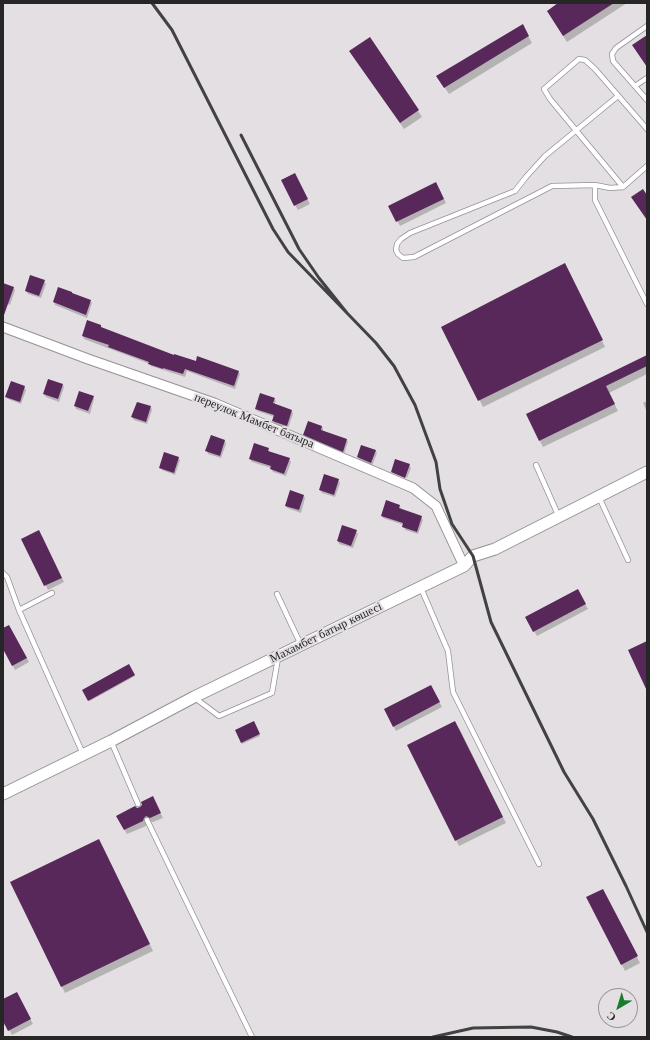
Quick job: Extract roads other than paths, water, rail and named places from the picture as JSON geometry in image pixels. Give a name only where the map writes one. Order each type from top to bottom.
[{"type":"street","name":"переулок Мамбет батыра","points":[[3,327],[88,359],[214,403],[413,488],[436,506],[464,566]]},
{"type":"street","name":"Махамбет батыр көшесі","points":[[3,794],[111,741],[194,697],[420,586],[464,566],[473,556],[495,550],[647,472]]},
{"type":"lane","points":[[647,26],[616,48],[612,54],[613,61],[647,100]]},
{"type":"lane","points":[[623,187],[550,100],[544,89],[578,59],[585,60],[647,129]]},
{"type":"lane","points":[[635,86],[647,78]]},
{"type":"lane","points":[[618,96],[545,156],[515,192],[410,233],[400,240],[397,244],[396,250],[403,258],[414,257],[552,186],[595,185],[610,188],[623,187],[647,166]]},
{"type":"lane","points":[[595,185],[595,200],[647,304]]},
{"type":"lane","points":[[536,465],[559,517]]},
{"type":"lane","points":[[599,497],[628,560]]},
{"type":"lane","points":[[3,573],[83,754]]},
{"type":"lane","points":[[420,586],[448,651],[453,692],[539,864]]},
{"type":"lane","points":[[19,610],[52,593]]},
{"type":"lane","points":[[277,594],[301,645]]},
{"type":"lane","points":[[194,697],[219,716],[272,693],[278,656]]},
{"type":"lane","points":[[111,741],[138,804]]},
{"type":"lane","points":[[147,820],[252,1037]]},
{"type":"railway","points":[[152,3],[172,30],[273,229],[288,252],[347,313],[319,278],[299,249],[241,135]]},
{"type":"railway","points":[[347,313],[376,343],[394,366],[415,405],[436,462],[440,489],[452,524],[473,556],[491,622],[564,772],[593,819],[647,932]]},
{"type":"railway","points":[[433,1037],[473,1028],[531,1027],[557,1032],[572,1037]]}]
